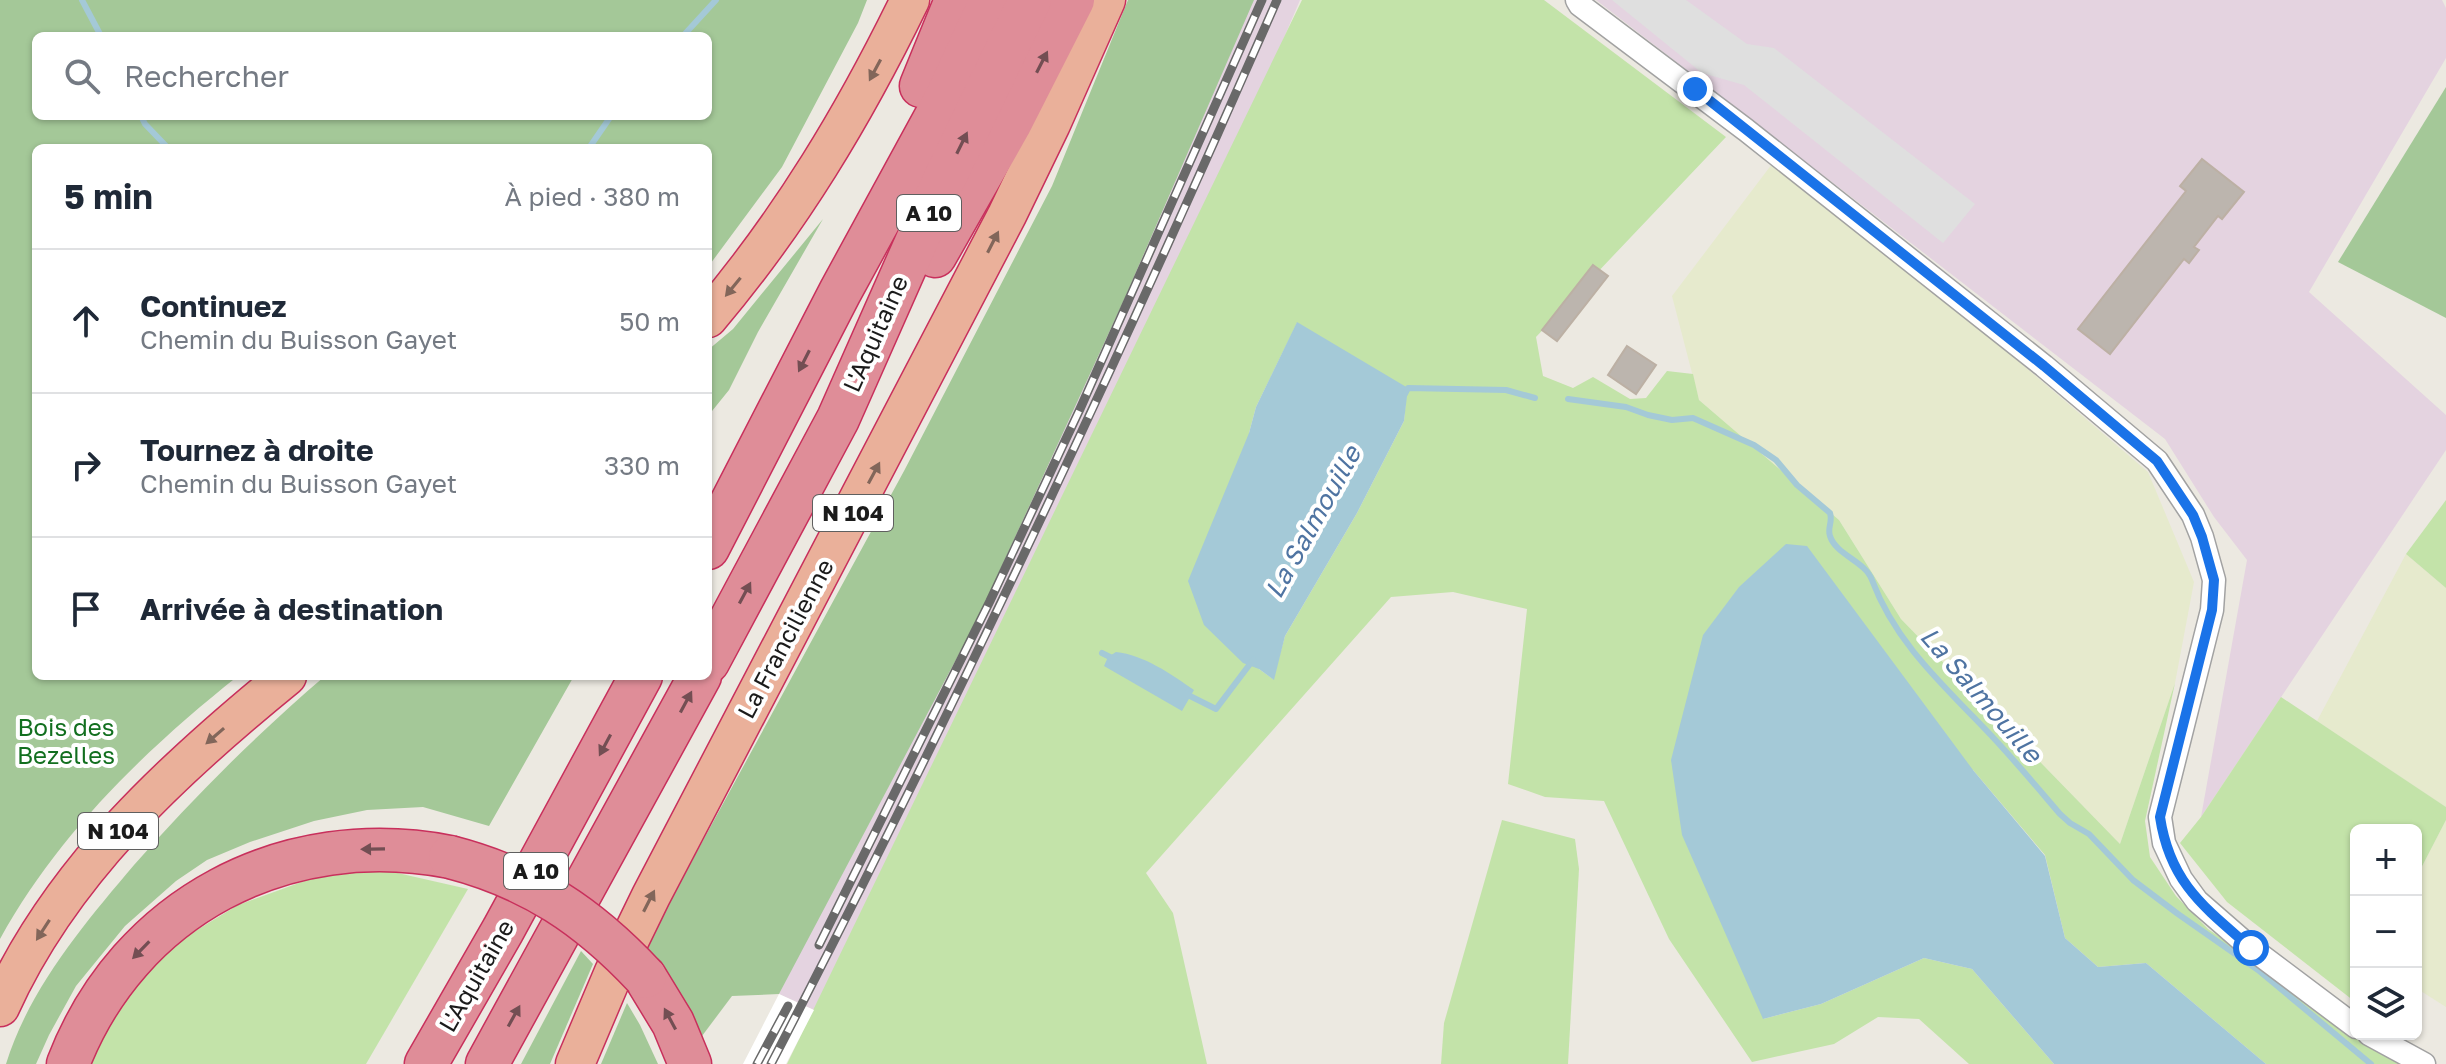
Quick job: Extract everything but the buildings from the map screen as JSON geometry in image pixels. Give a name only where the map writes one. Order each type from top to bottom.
[{"type":"highway","points":[[712,313],[774,234],[832,148],[910,0]]},
{"type":"highway","points":[[840,292],[888,164],[956,0]]},
{"type":"highway","name":"L'Aquitaine","points":[[712,540],[840,292],[947,96],[991,0]]},
{"type":"highway","name":"L'Aquitaine","points":[[712,655],[838,419],[942,184],[1030,0]]},
{"type":"highway","points":[[838,419],[974,191],[1073,0]]},
{"type":"highway","name":"La Francilienne","points":[[575,1064],[651,896],[1007,215],[1106,0]]},
{"type":"highway","name":"N 104","points":[[0,1007],[34,942],[97,855],[179,768],[282,680]]},
{"type":"highway","name":"L'Aquitaine","points":[[426,1064],[639,680]]},
{"type":"highway","name":"A 10","points":[[487,1064],[698,680]]},
{"type":"highway","points":[[68,1064],[88,1019],[124,967],[174,918],[220,889],[270,867],[316,854],[385,849],[450,857],[492,868],[556,900],[598,931],[645,977],[673,1023],[690,1064]]},
{"type":"street","points":[[1577,0],[2007,336],[2157,461],[2193,515],[2209,556],[2214,580],[2212,610],[2160,817],[2164,843],[2181,879],[2197,901],[2251,948],[2350,1022]]},
{"type":"street","points":[[2380,1040],[2424,1064]]},
{"type":"shaded area","points":[[1244,0],[1300,0],[1157,337],[814,1010],[779,994],[990,564]]},
{"type":"shaded area","points":[[1596,0],[2442,0],[2446,8],[2446,58],[2309,292],[2446,415],[2446,450],[2201,817],[2247,560],[2214,517],[2165,439]]},
{"type":"shaded area","points":[[1612,0],[1686,0],[1747,44],[1774,48],[1975,204],[1943,243],[1744,85],[1702,73]]},
{"type":"green space","name":"Bois des Bezelles","points":[[0,0],[867,0],[858,23],[782,167],[712,262],[712,144],[32,144],[32,680],[233,680],[170,733],[106,796],[48,864],[0,939]]},
{"type":"green space","points":[[1128,0],[1254,0],[1123,302],[978,618],[779,994],[732,996],[702,1036],[664,972],[644,949],[904,471],[1052,186]]},
{"type":"green space","points":[[1302,0],[1544,0],[1726,137],[1536,337],[1543,376],[1573,388],[1593,377],[1630,399],[1646,398],[1667,371],[1693,374],[1699,400],[1839,520],[1901,619],[2120,844],[2175,683],[2145,821],[2150,857],[2176,896],[2208,929],[2350,1026],[2350,1040],[2371,1040],[2406,1064],[2266,1064],[2146,963],[2098,967],[2065,938],[2045,855],[1973,770],[1763,1019],[1821,1004],[1924,958],[1972,969],[2054,1064],[1969,1064],[1919,1019],[1878,1017],[1834,1044],[1752,1062],[1669,939],[1604,801],[1545,797],[1508,784],[1527,609],[1453,592],[1391,597],[1146,873],[1173,913],[1207,1064],[787,1064]],"holes":[[[1297,323],[1407,389],[1404,421],[1357,513],[1285,636],[1273,679],[1259,669],[1249,433],[1256,407]]]},
{"type":"green space","points":[[2446,87],[2446,318],[2338,262]]},
{"type":"green space","points":[[1772,164],[1967,317],[2148,472],[2194,582],[2175,683],[2120,844],[1901,619],[1839,520],[1699,400],[1672,296]]},
{"type":"green space","points":[[823,219],[758,332],[729,390],[712,411],[712,347],[733,329]]},
{"type":"green space","points":[[2446,500],[2446,588],[2406,554]]},
{"type":"green space","points":[[2406,554],[2446,588],[2446,807],[2317,721]]},
{"type":"green space","points":[[321,680],[572,680],[489,826],[423,807],[367,810],[314,821],[207,860],[176,881],[125,926],[76,986],[36,1064],[6,1064],[16,1036],[43,984],[96,910],[202,791]]},
{"type":"green space","points":[[2281,697],[2446,807],[2446,820],[2422,866],[2422,824],[2350,824],[2350,998],[2227,902],[2180,843],[2201,817]]},
{"type":"green space","points":[[1502,820],[1575,839],[1579,869],[1568,1064],[1441,1064],[1444,1023]]},
{"type":"green space","points":[[2446,820],[2446,1007],[2422,992],[2422,866]]},
{"type":"green space","points":[[380,869],[468,889],[366,1064],[89,1064],[127,989],[174,944],[238,905],[310,879]]},
{"type":"green space","points":[[581,951],[593,964],[550,1064],[521,1064]]},
{"type":"green space","points":[[627,1003],[640,1025],[658,1064],[601,1064]]},
{"type":"water","points":[[1297,322],[1408,388],[1404,421],[1357,513],[1285,636],[1274,680],[1259,669],[1243,663],[1204,625],[1188,581],[1249,433],[1256,407]]},
{"type":"water","points":[[1786,544],[1807,546],[1973,770],[2045,856],[2065,938],[2098,967],[2146,963],[2266,1064],[2054,1064],[1972,969],[1924,958],[1821,1004],[1763,1019],[1682,835],[1671,760],[1703,635],[1739,587]]},
{"type":"water","points":[[1116,652],[1147,661],[1194,690],[1182,711],[1104,666],[1108,657]]},
{"type":"pier","points":[[779,994],[814,1010],[786,1064],[743,1064]]},
{"type":"waterway","name":"La Salmouille","points":[[82,0],[99,32]]},
{"type":"waterway","points":[[687,32],[716,0]]},
{"type":"waterway","name":"La Salmouille","points":[[143,120],[164,144]]},
{"type":"waterway","points":[[592,144],[608,120]]},
{"type":"waterway","name":"La Salmouille","points":[[1405,394],[1408,388],[1506,390],[1535,398]]},
{"type":"waterway","name":"La Salmouille","points":[[1568,399],[1626,407],[1672,420],[1693,418],[1754,445],[1776,460],[1797,485],[1830,513],[1829,533],[1833,543],[1868,573],[1893,623],[1921,661],[2060,814],[2089,834],[2133,880],[2258,970],[2371,1064]]},
{"type":"waterway","name":"La Salmouille","points":[[1102,653],[1116,660]]},
{"type":"waterway","name":"La Salmouille","points":[[1184,693],[1216,709],[1253,660]]},
{"type":"railway","points":[[819,945],[990,601],[1080,409],[1262,0]]},
{"type":"railway","points":[[771,1064],[1033,536],[1277,0]]},
{"type":"railway","points":[[757,1064],[788,1006]]},
{"type":"route","points":[[1695,89],[2044,366],[2157,461],[2176,486],[2202,537],[2214,580],[2212,610],[2160,817],[2164,843],[2181,879],[2197,901],[2251,948]]}]
